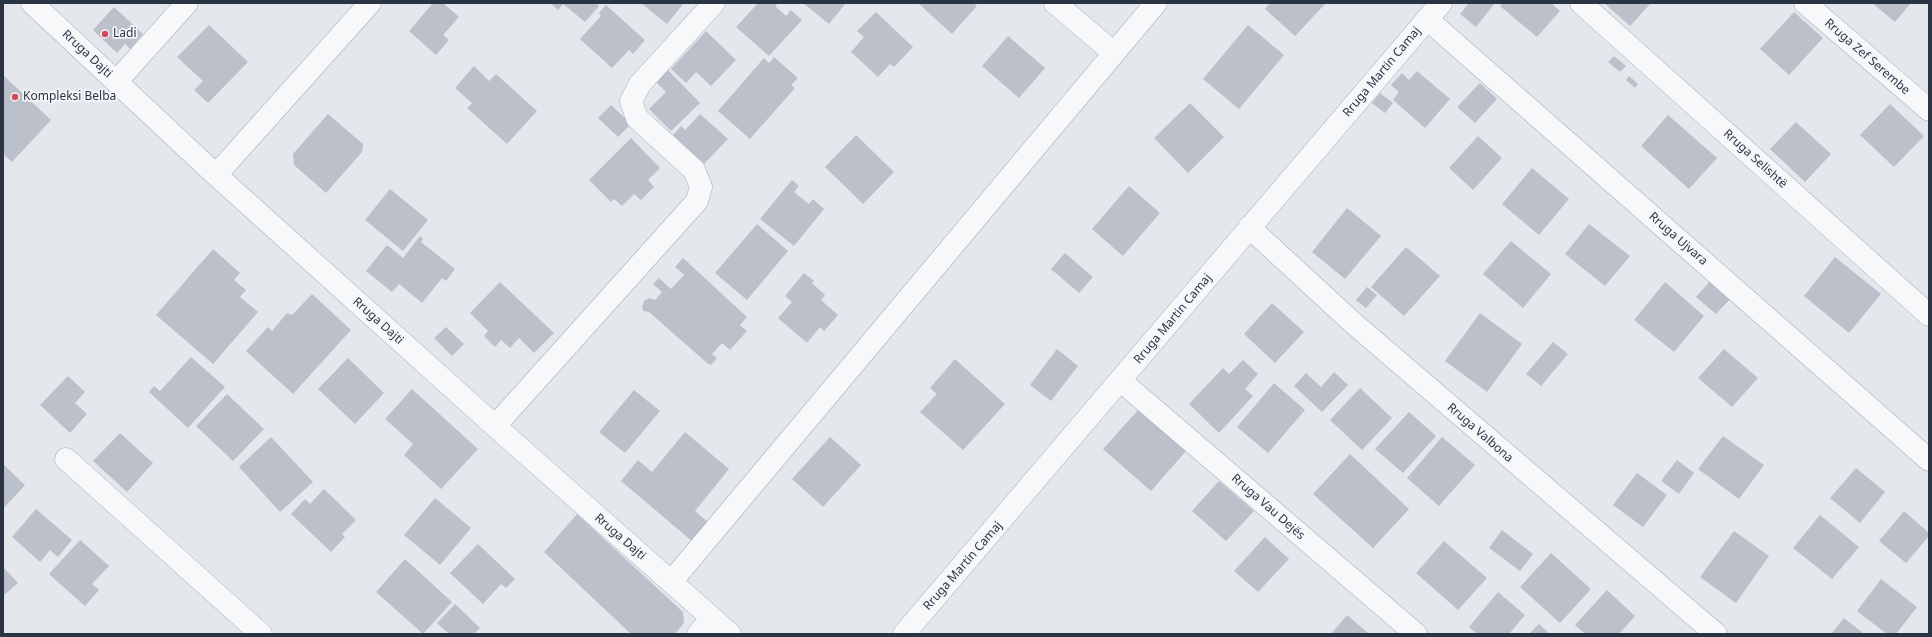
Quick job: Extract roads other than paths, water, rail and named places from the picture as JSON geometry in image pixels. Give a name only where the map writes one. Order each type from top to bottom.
[{"type":"street","name":"Rruga Dajti","points":[[32,3],[216,175],[671,582],[705,626],[730,634]]},
{"type":"street","points":[[117,81],[187,3]]},
{"type":"street","points":[[216,175],[370,3]]},
{"type":"street","points":[[495,426],[697,201],[701,187],[694,170],[637,118],[632,101],[640,84],[714,3]]},
{"type":"street","points":[[1055,3],[1114,53]]},
{"type":"street","points":[[671,582],[1156,3]]},
{"type":"street","name":"Rruga Selishtë","points":[[1581,3],[1929,315]]},
{"type":"street","name":"Rruga Zef Serembe","points":[[1805,3],[1929,110]]},
{"type":"street","name":"Rruga Martin Camaj","points":[[904,634],[1121,381],[1249,227],[1434,11]]},
{"type":"street","name":"Rruga Ujvara","points":[[1434,11],[1929,460]]},
{"type":"street","name":"Rruga Valbona","points":[[1249,227],[1352,322],[1716,634]]},
{"type":"street","name":"Rruga Vau Dejës","points":[[1121,381],[1416,634]]},
{"type":"street","points":[[66,459],[262,634]]},
{"type":"place","name":"Ladi","points":[[105,34]]},
{"type":"place","name":"Kompleksi Belba","points":[[15,97]]}]
